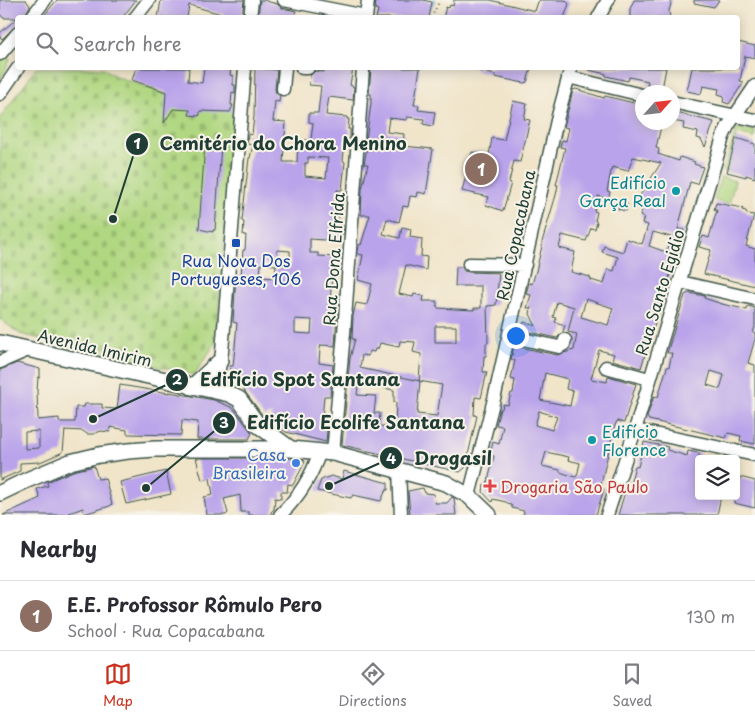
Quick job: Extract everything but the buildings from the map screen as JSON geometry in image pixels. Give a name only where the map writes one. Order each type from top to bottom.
[{"type":"main road","name":"Avenida Imirim","points":[[0,343],[222,393]]},
{"type":"main road","points":[[192,387],[221,356]]},
{"type":"main road","points":[[222,393],[239,399],[258,424],[291,449]]},
{"type":"main road","points":[[258,424],[260,449]]},
{"type":"main road","points":[[0,493],[70,462],[99,455],[155,450],[291,449],[327,452],[446,482],[469,496],[489,515]]},
{"type":"street","points":[[33,15],[45,0]]},
{"type":"street","points":[[137,15],[149,0]]},
{"type":"street","points":[[250,15],[252,0]]},
{"type":"street","points":[[284,0],[356,15]]},
{"type":"street","points":[[366,15],[368,0]]},
{"type":"street","points":[[600,15],[608,0]]},
{"type":"street","points":[[0,54],[15,36]]},
{"type":"street","points":[[0,93],[17,70]]},
{"type":"street","points":[[222,393],[221,356],[245,70]]},
{"type":"street","points":[[283,89],[285,70]]},
{"type":"street","name":"Rua Dona Elfrida","points":[[280,515],[292,504],[327,452],[345,323],[363,70]]},
{"type":"street","points":[[569,72],[635,93]]},
{"type":"street","name":"Rua Copacabana","points":[[469,496],[509,336],[569,72]]},
{"type":"street","name":"Rua Santo Egidio","points":[[607,515],[635,430],[723,136],[755,86]]},
{"type":"street","points":[[680,104],[755,120]]},
{"type":"street","points":[[469,264],[525,265]]},
{"type":"street","points":[[680,282],[755,299]]},
{"type":"street","points":[[509,336],[559,347],[564,344],[564,340]]},
{"type":"street","points":[[0,362],[28,350]]},
{"type":"street","points":[[606,366],[649,379]]},
{"type":"street","points":[[635,430],[755,455]]},
{"type":"street","points":[[399,470],[401,515]]},
{"type":"path","points":[[432,15],[440,0]]},
{"type":"green space","points":[[8,55],[10,59],[0,81],[0,63]]},
{"type":"green space","points":[[35,70],[106,70],[115,76],[169,95],[236,106],[216,342],[194,375],[20,334],[0,319],[0,118]]},
{"type":"green space","points":[[737,128],[755,131],[755,138],[737,134],[727,172],[723,171]]},
{"type":"green space","points":[[721,177],[735,181],[729,204],[714,200]]},
{"type":"waterway","points":[[430,9],[434,0]]},
{"type":"place","name":"E.E. Profossor Rômulo Pero","points":[[481,169]]},
{"type":"place","name":"Edifício Garça Real","points":[[676,191]]},
{"type":"place","name":"Cemitério do Chora Menino","points":[[113,219]]},
{"type":"place","name":"Rua Nova Dos Portugueses, 106","points":[[236,243]]},
{"type":"place","name":"Edifício Spot Santana","points":[[93,419]]},
{"type":"place","name":"Edifício Florence","points":[[592,440]]},
{"type":"place","name":"Casa Brasileira","points":[[296,463]]},
{"type":"place","name":"Drogasil","points":[[329,486]]},
{"type":"place","name":"Drogaria São Paulo","points":[[490,486]]},
{"type":"place","name":"Edifício Ecolife Santana","points":[[146,488]]}]
